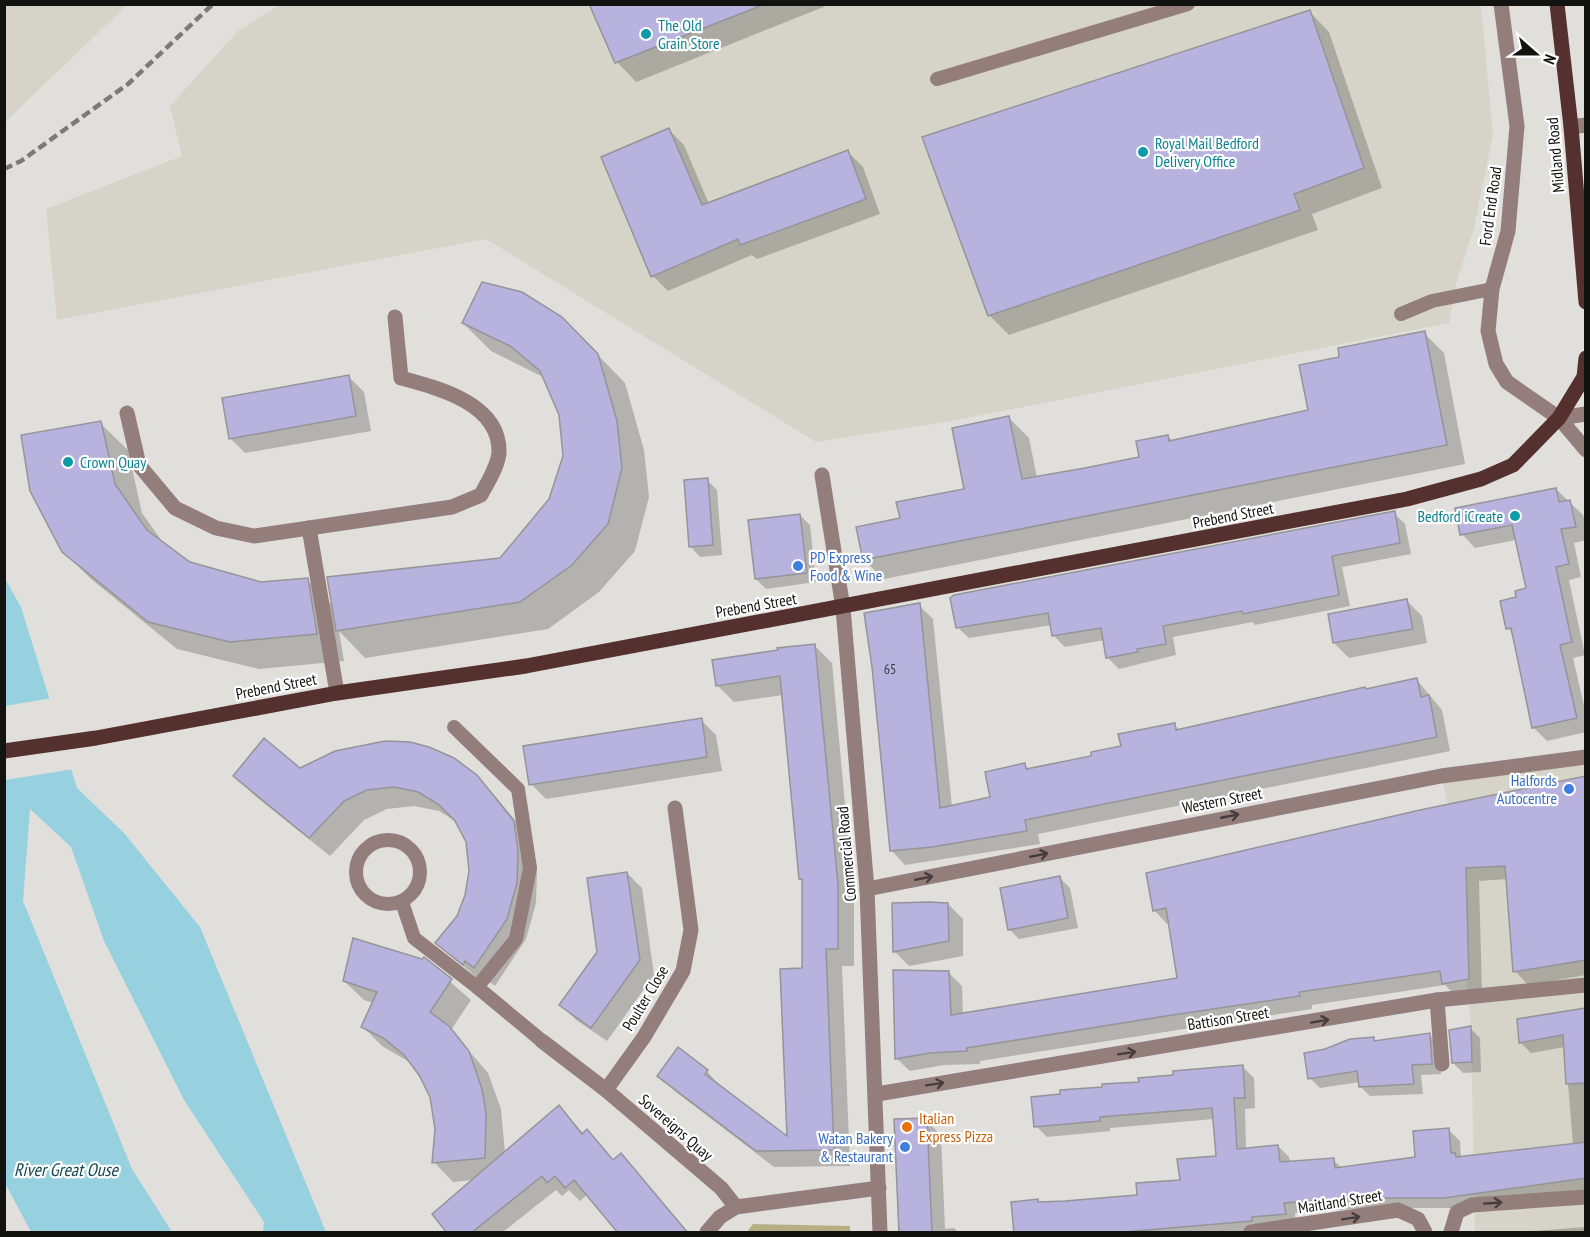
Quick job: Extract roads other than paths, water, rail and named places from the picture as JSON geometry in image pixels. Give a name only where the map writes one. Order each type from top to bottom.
[{"type":"main road","name":"Midland Road","points":[[1557,4],[1578,126],[1586,302]]},
{"type":"main road","points":[[1558,418],[1584,377],[1586,358]]},
{"type":"main road","name":"Prebend Street","points":[[4,751],[96,738],[337,693],[526,666],[620,646],[843,608],[1407,500],[1481,479],[1513,465],[1558,418]]},
{"type":"street","name":"Ford End Road","points":[[1501,4],[1517,126],[1508,231],[1492,289],[1488,331],[1496,364],[1507,382],[1558,418]]},
{"type":"street","points":[[127,413],[139,465],[175,508],[216,528],[254,536],[452,507],[481,495],[491,474],[499,452],[490,420],[448,391],[401,378],[395,317]]},
{"type":"street","points":[[1558,418],[1586,414]]},
{"type":"street","points":[[1558,418],[1586,450]]},
{"type":"street","name":"Commercial Road","points":[[822,475],[843,608],[867,889],[877,1094],[880,1233]]},
{"type":"street","points":[[309,528],[337,693]]},
{"type":"street","name":"Western Street","points":[[867,889],[1441,776],[1586,757]]},
{"type":"street","name":"Poulter Close","points":[[606,1090],[650,1028],[683,971],[691,930],[675,808]]},
{"type":"street","name":"Battison Street","points":[[877,1094],[1437,1000],[1586,985]]},
{"type":"street","points":[[1437,1000],[1442,1064]]},
{"type":"street","name":"Sovereigns Quay","points":[[542,1041],[606,1090],[721,1188],[736,1207]]},
{"type":"street","points":[[707,1233],[720,1217],[736,1207],[879,1188]]},
{"type":"street","points":[[1451,1233],[1457,1212],[1472,1205],[1586,1197]]},
{"type":"street","name":"Maitland Street","points":[[1251,1233],[1398,1210],[1418,1219],[1425,1233]]},
{"type":"lane","points":[[937,79],[1188,4]]},
{"type":"lane","points":[[1401,314],[1432,301],[1492,289]]},
{"type":"lane","points":[[454,727],[518,789],[530,868],[516,939],[477,987]]},
{"type":"lane","points":[[387,840],[401,842],[413,851],[420,864],[420,879],[413,893],[402,902],[382,904],[365,895],[357,882],[356,867],[361,854],[372,844],[387,840]]},
{"type":"lane","name":"Sovereigns Quay","points":[[402,902],[414,938],[542,1041]]},
{"type":"water","name":"River Great Ouse","points":[[4,577],[21,607],[77,788],[124,833],[200,927],[326,1232],[263,1232],[264,1222],[184,1100],[104,941],[71,847],[30,809],[23,901],[132,1169],[172,1232],[31,1232],[5,1183]]},
{"type":"railway","points":[[4,169],[21,161],[128,84],[213,4]]},
{"type":"place","name":"The Old Grain Store","points":[[646,34]]},
{"type":"place","name":"Royal Mail Bedford Delivery Office","points":[[1143,152]]},
{"type":"place","name":"Crown Quay","points":[[68,462]]},
{"type":"place","name":"Bedford iCreate","points":[[1515,516]]},
{"type":"place","name":"PD Express Food & Wine","points":[[798,566]]},
{"type":"place","name":"Halfords Autocentre","points":[[1569,789]]},
{"type":"place","name":"Italian Express Pizza","points":[[907,1127]]},
{"type":"place","name":"Watan Bakery & Restaurant","points":[[905,1147]]}]
